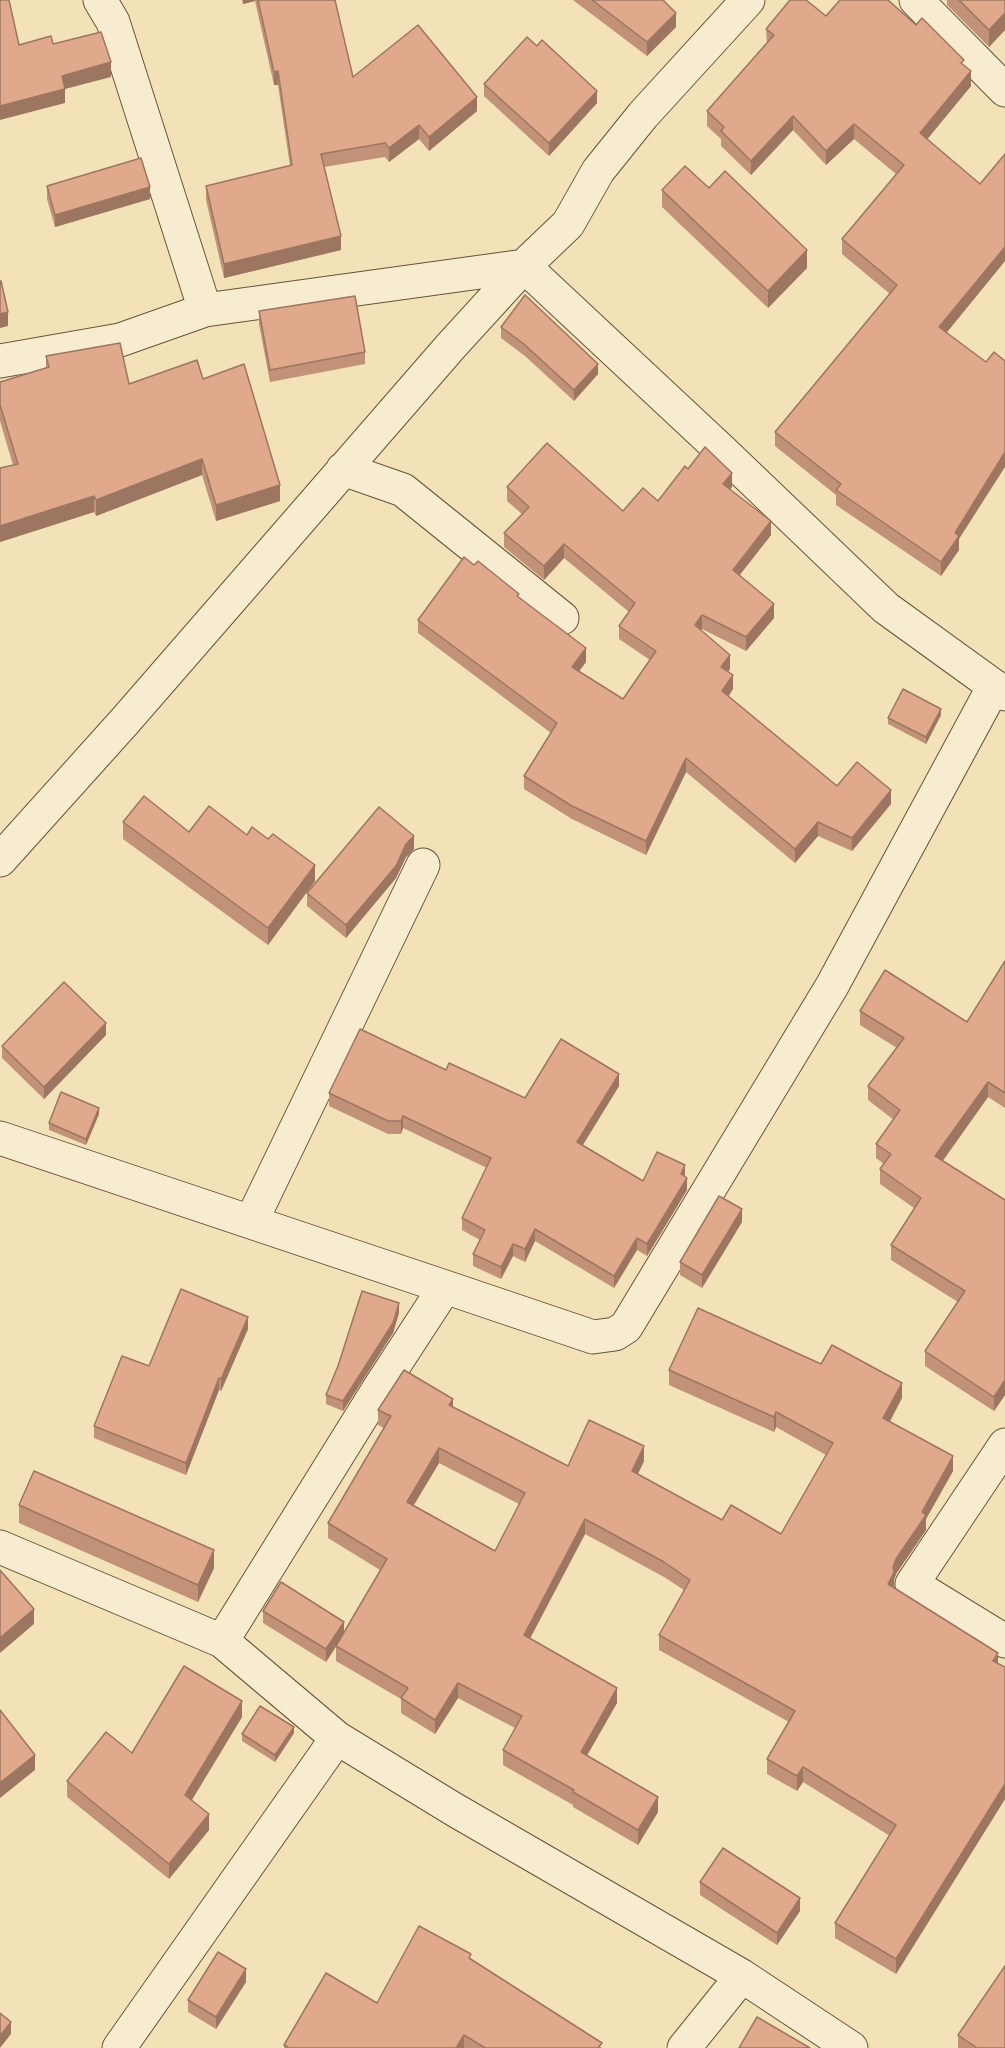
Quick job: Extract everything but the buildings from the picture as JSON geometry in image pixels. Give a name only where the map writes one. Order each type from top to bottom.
[{"type":"street","points":[[100,0],[113,22],[205,310]]},
{"type":"street","points":[[0,860],[125,721],[451,346],[524,266],[568,224],[598,171],[643,115],[748,0]]},
{"type":"street","points":[[915,0],[1005,90]]},
{"type":"street","points":[[0,361],[120,340],[205,310],[524,266]]},
{"type":"street","points":[[0,1138],[593,1337],[615,1334],[626,1327],[832,986],[1000,690],[886,608],[524,266]]},
{"type":"street","points":[[343,469],[403,490],[562,618]]},
{"type":"street","points":[[251,1222],[423,865]]},
{"type":"street","points":[[222,1641],[445,1287]]},
{"type":"street","points":[[1005,1445],[912,1584],[1005,1641]]},
{"type":"street","points":[[0,1547],[222,1641],[337,1738],[455,1810],[742,1976],[851,2048]]},
{"type":"street","points":[[119,2048],[337,1738]]},
{"type":"street","points":[[684,2048],[742,1976]]}]
